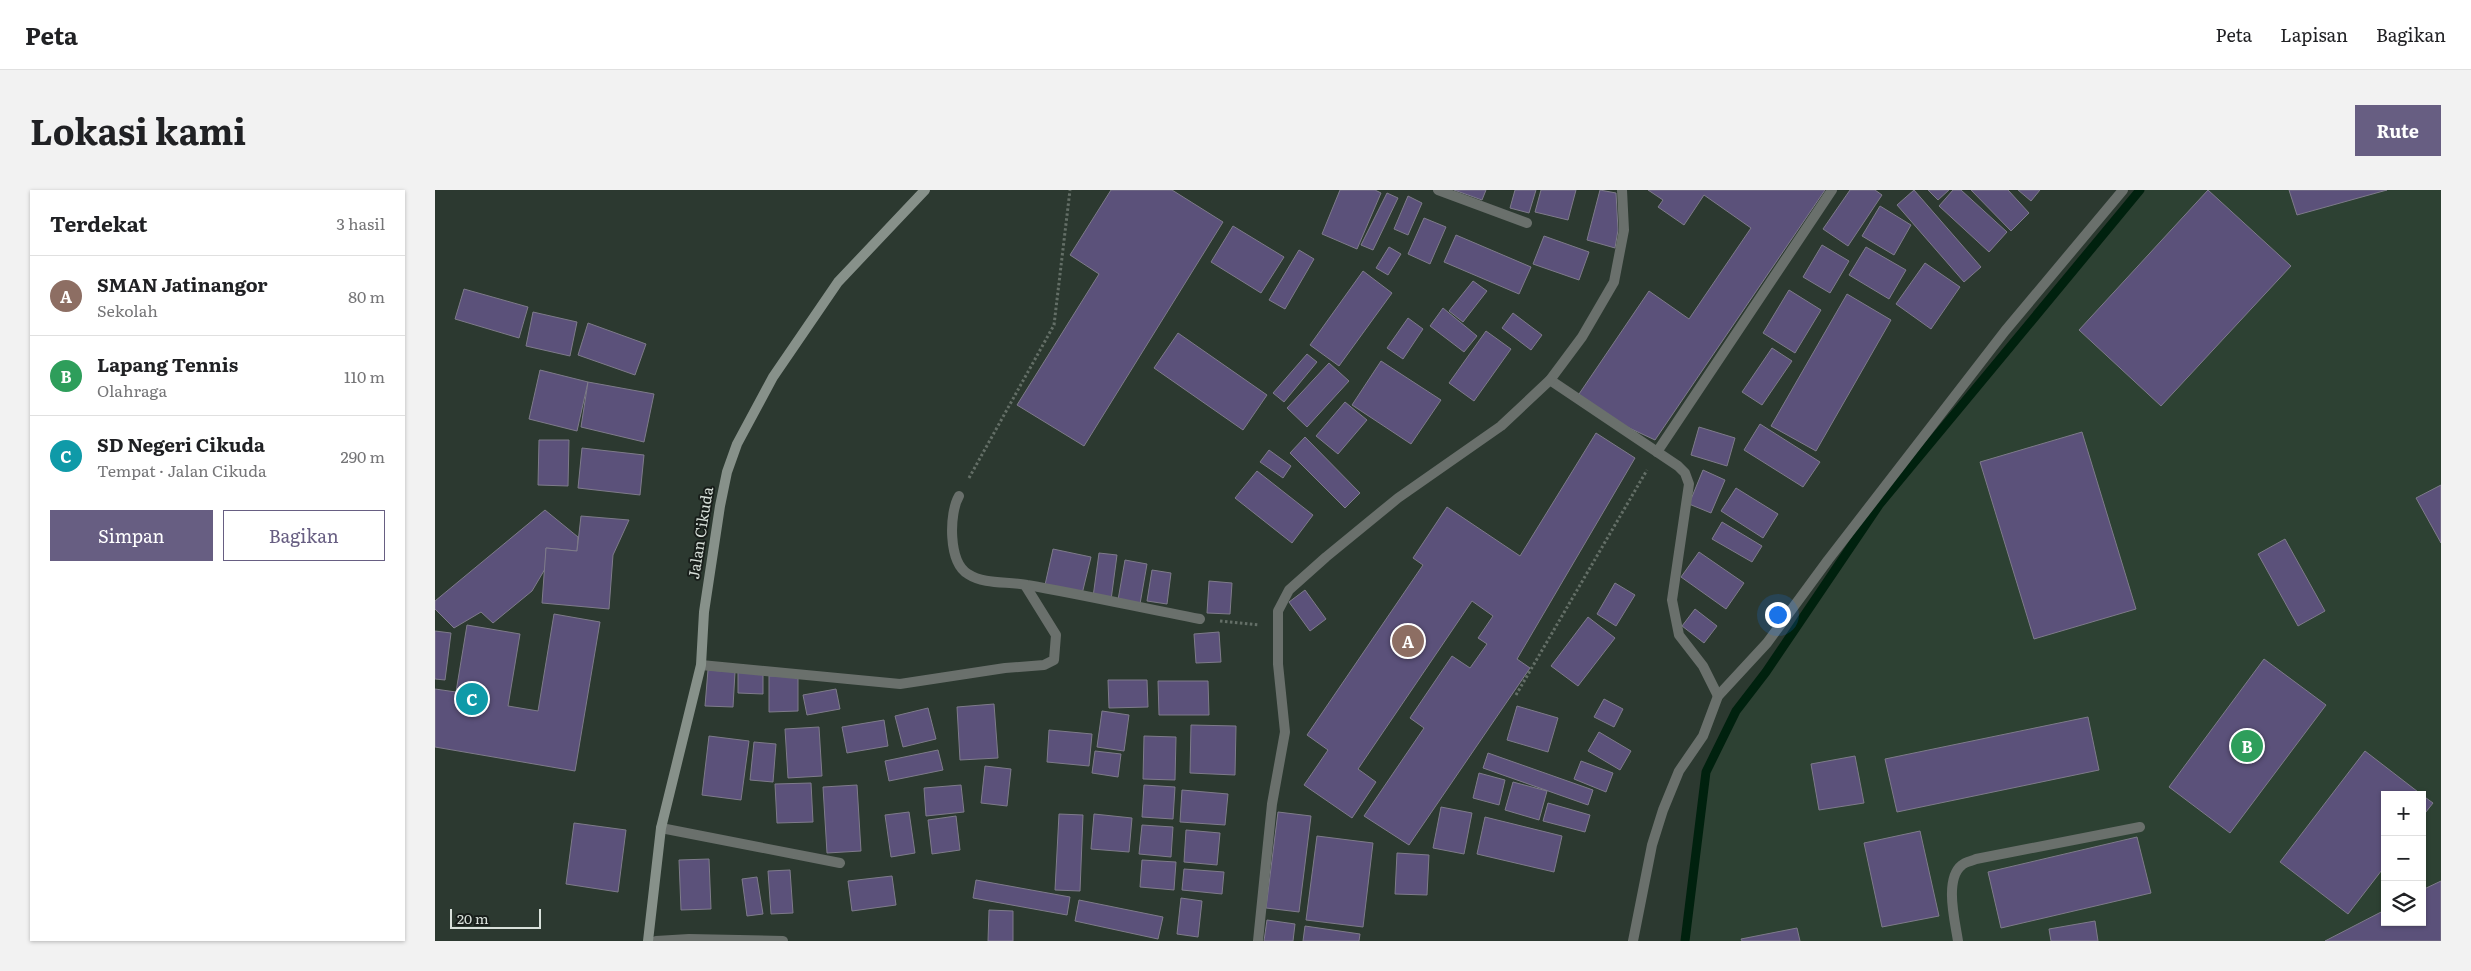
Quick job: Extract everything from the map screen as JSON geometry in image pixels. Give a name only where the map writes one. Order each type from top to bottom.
[{"type":"street","name":"Jalan Cikuda","points":[[647,941],[661,828],[701,665],[704,612],[720,506],[727,472],[737,444],[773,377],[838,282],[925,190]]},
{"type":"street","points":[[1438,190],[1527,224]]},
{"type":"street","points":[[1258,941],[1272,804],[1285,732],[1278,664],[1278,611],[1289,590],[1398,498],[1501,426],[1550,380],[1582,337],[1614,282],[1624,230],[1622,190]]},
{"type":"street","points":[[1657,452],[1831,190]]},
{"type":"street","points":[[1633,941],[1652,845],[1663,810],[1679,771],[1703,736],[1718,696],[1767,643],[1828,560],[2005,331],[2123,190]]},
{"type":"street","points":[[1550,380],[1685,473],[1689,484],[1672,600],[1679,635],[1703,666],[1718,696]]},
{"type":"street","points":[[959,496],[953,505],[952,543],[955,556],[966,574],[986,581],[1025,584],[1200,619]]},
{"type":"street","points":[[701,665],[900,684],[1005,668],[1044,665],[1054,660],[1056,634],[1025,584]]},
{"type":"street","points":[[1957,941],[1951,889],[1954,874],[1962,864],[1976,859],[2140,827]]},
{"type":"street","points":[[661,828],[840,863]]},
{"type":"street","points":[[655,941],[689,939],[783,941]]},
{"type":"path","points":[[959,496],[1054,326],[1070,190]]},
{"type":"path","points":[[1516,696],[1657,452]]},
{"type":"path","points":[[1200,619],[1278,626]]},
{"type":"shaded area","points":[[2140,190],[2441,190],[2441,941],[1685,941],[1706,772],[1736,711],[1766,672],[1879,505]]},
{"type":"building","points":[[1111,190],[1172,190],[1223,222],[1084,446],[1017,405],[1099,274],[1070,255]]},
{"type":"building","points":[[1340,190],[1375,190],[1381,193],[1357,249],[1322,234]]},
{"type":"building","points":[[1454,190],[1486,190],[1482,200]]},
{"type":"building","points":[[1515,190],[1536,190],[1529,213],[1510,208]]},
{"type":"building","points":[[1541,190],[1576,190],[1568,220],[1535,212]]},
{"type":"building","points":[[1600,190],[1616,193],[1618,230],[1615,248],[1587,240]]},
{"type":"building","points":[[1648,190],[1825,190],[1655,440],[1612,420],[1577,397],[1649,291],[1689,319],[1751,228],[1704,195],[1684,225],[1658,207],[1663,200]]},
{"type":"building","points":[[1850,190],[1875,190],[1882,195],[1848,246],[1823,229]]},
{"type":"building","points":[[1914,190],[1981,267],[1964,282],[1897,205]]},
{"type":"building","points":[[1928,190],[1949,190],[1938,200]]},
{"type":"building","points":[[1953,190],[1961,190],[2007,232],[1989,252],[1939,206]]},
{"type":"building","points":[[1971,190],[2008,190],[2029,213],[2011,231]]},
{"type":"building","points":[[2018,190],[2040,190],[2031,201]]},
{"type":"building","points":[[2208,190],[2291,266],[2161,406],[2079,330]]},
{"type":"building","points":[[2289,190],[2387,190],[2297,215]]},
{"type":"building","points":[[1387,193],[1398,198],[1373,250],[1361,245]]},
{"type":"building","points":[[1408,196],[1422,203],[1408,235],[1394,229]]},
{"type":"building","points":[[1880,206],[1911,225],[1894,255],[1862,236]]},
{"type":"building","points":[[1424,218],[1446,227],[1430,264],[1408,254]]},
{"type":"building","points":[[1233,226],[1284,257],[1261,293],[1211,262]]},
{"type":"building","points":[[1456,235],[1531,267],[1519,294],[1444,262]]},
{"type":"building","points":[[1544,236],[1589,252],[1579,280],[1533,264]]},
{"type":"building","points":[[1822,245],[1849,261],[1830,293],[1803,277]]},
{"type":"building","points":[[1389,247],[1401,254],[1388,275],[1376,268]]},
{"type":"building","points":[[1866,247],[1906,270],[1889,299],[1849,275]]},
{"type":"building","points":[[1299,250],[1314,259],[1285,309],[1269,300]]},
{"type":"building","points":[[1925,263],[1960,287],[1931,329],[1896,304]]},
{"type":"building","points":[[1363,271],[1392,293],[1339,366],[1310,345]]},
{"type":"building","points":[[1473,281],[1487,291],[1463,322],[1449,311]]},
{"type":"building","points":[[464,289],[528,307],[519,338],[455,319]]},
{"type":"building","points":[[1789,290],[1821,310],[1795,353],[1763,333]]},
{"type":"building","points":[[1847,294],[1891,320],[1816,451],[1771,426]]},
{"type":"building","points":[[1443,308],[1477,336],[1464,352],[1430,326]]},
{"type":"building","points":[[533,312],[577,322],[570,356],[526,346]]},
{"type":"building","points":[[1513,313],[1542,335],[1531,350],[1502,328]]},
{"type":"building","points":[[1408,318],[1423,329],[1403,359],[1387,348]]},
{"type":"building","points":[[588,323],[646,344],[635,375],[578,355]]},
{"type":"building","points":[[1486,331],[1511,349],[1474,401],[1449,383]]},
{"type":"building","points":[[1178,333],[1267,395],[1243,430],[1154,368]]},
{"type":"building","points":[[1772,348],[1792,361],[1762,405],[1742,392]]},
{"type":"building","points":[[1307,354],[1317,362],[1284,402],[1273,393]]},
{"type":"building","points":[[1381,361],[1441,400],[1411,444],[1352,405]]},
{"type":"building","points":[[1329,363],[1349,381],[1307,427],[1287,408]]},
{"type":"building","points":[[540,370],[588,382],[577,431],[529,419]]},
{"type":"building","points":[[588,382],[654,394],[644,442],[581,427]]},
{"type":"building","points":[[1345,402],[1367,420],[1338,454],[1316,436]]},
{"type":"building","points":[[1760,424],[1820,462],[1803,487],[1744,450]]},
{"type":"building","points":[[1699,427],[1735,438],[1727,466],[1691,455]]},
{"type":"building","points":[[2082,432],[2136,609],[2034,639],[1980,462]]},
{"type":"building","points":[[1596,433],[1635,458],[1517,659],[1530,668],[1409,845],[1364,816],[1424,728],[1410,718],[1452,656],[1470,668],[1487,644],[1478,638],[1493,616],[1472,601],[1358,769],[1376,782],[1352,818],[1304,785],[1328,750],[1307,735],[1423,565],[1413,558],[1447,507],[1520,556]]},
{"type":"building","points":[[1305,437],[1360,493],[1345,508],[1290,453]]},
{"type":"building","points":[[539,440],[569,440],[568,486],[538,485]]},
{"type":"building","points":[[582,448],[644,455],[640,495],[578,488]]},
{"type":"building","points":[[1269,450],[1291,466],[1283,478],[1260,462]]},
{"type":"building","points":[[1703,470],[1725,480],[1711,513],[1689,504]]},
{"type":"building","points":[[1257,471],[1313,515],[1292,543],[1235,498]]},
{"type":"building","points":[[2441,485],[2441,543],[2416,498]]},
{"type":"building","points":[[1736,488],[1778,514],[1763,538],[1721,511]]},
{"type":"building","points":[[545,510],[578,537],[577,551],[546,548],[545,569],[532,591],[493,623],[481,612],[454,628],[435,609],[435,601]]},
{"type":"building","points":[[581,516],[629,520],[613,555],[609,609],[542,603],[546,548],[577,551]]},
{"type":"building","points":[[1722,522],[1762,546],[1752,562],[1712,539]]},
{"type":"building","points":[[2285,539],[2325,611],[2298,626],[2258,554]]},
{"type":"building","points":[[1053,549],[1091,557],[1082,594],[1045,585]]},
{"type":"building","points":[[1699,552],[1744,583],[1726,609],[1681,577]]},
{"type":"building","points":[[1099,553],[1117,555],[1111,600],[1093,597]]},
{"type":"building","points":[[1125,560],[1147,564],[1140,604],[1118,600]]},
{"type":"building","points":[[1152,570],[1171,573],[1167,604],[1147,601]]},
{"type":"building","points":[[1209,581],[1232,583],[1230,614],[1207,613]]},
{"type":"building","points":[[1615,583],[1635,595],[1616,626],[1597,614]]},
{"type":"building","points":[[1305,590],[1326,619],[1310,631],[1289,602]]},
{"type":"building","points":[[1695,609],[1717,626],[1704,643],[1682,626]]},
{"type":"building","points":[[554,614],[600,622],[575,771],[435,747],[435,689],[456,692],[467,625],[520,634],[508,706],[538,711]]},
{"type":"building","points":[[1588,617],[1615,638],[1578,686],[1551,666]]},
{"type":"building","points":[[435,631],[451,633],[445,680],[435,679]]},
{"type":"building","points":[[1219,632],[1221,662],[1196,663],[1194,634]]},
{"type":"building","points":[[2264,659],[2326,705],[2230,833],[2169,787]]},
{"type":"building","points":[[708,670],[735,672],[733,707],[705,706]]},
{"type":"building","points":[[738,672],[763,673],[763,694],[738,693]]},
{"type":"building","points":[[769,676],[798,676],[798,711],[769,712]]},
{"type":"building","points":[[1108,680],[1147,680],[1148,707],[1109,708]]},
{"type":"building","points":[[1158,681],[1208,681],[1209,715],[1159,715]]},
{"type":"building","points":[[836,689],[840,709],[807,715],[803,695]]},
{"type":"building","points":[[1604,699],[1623,709],[1614,727],[1594,717]]},
{"type":"building","points":[[994,704],[998,758],[960,760],[957,707]]},
{"type":"building","points":[[1517,706],[1558,718],[1548,752],[1507,740]]},
{"type":"building","points":[[928,708],[936,739],[903,747],[895,716]]},
{"type":"building","points":[[1102,711],[1129,715],[1124,751],[1097,747]]},
{"type":"building","points":[[2088,717],[2099,770],[1897,812],[1885,759]]},
{"type":"building","points":[[884,720],[888,746],[847,753],[842,727]]},
{"type":"building","points":[[1191,725],[1236,726],[1235,775],[1190,773]]},
{"type":"building","points":[[819,727],[822,776],[788,778],[785,729]]},
{"type":"building","points":[[1049,730],[1092,734],[1089,766],[1047,762]]},
{"type":"building","points":[[1599,732],[1631,751],[1620,770],[1588,751]]},
{"type":"building","points":[[709,736],[749,741],[741,800],[702,795]]},
{"type":"building","points":[[1144,736],[1176,737],[1175,780],[1143,779]]},
{"type":"building","points":[[754,742],[776,744],[773,782],[750,780]]},
{"type":"building","points":[[938,750],[943,770],[889,781],[885,761]]},
{"type":"building","points":[[1095,751],[1121,754],[1118,777],[1092,773]]},
{"type":"building","points":[[2365,751],[2417,791],[2381,791],[2381,871],[2348,914],[2280,862]]},
{"type":"building","points":[[1488,753],[1593,790],[1588,805],[1483,768]]},
{"type":"building","points":[[1855,756],[1864,803],[1819,810],[1811,764]]},
{"type":"building","points":[[1581,761],[1613,773],[1606,792],[1574,779]]},
{"type":"building","points":[[985,766],[1011,769],[1007,806],[981,803]]},
{"type":"building","points":[[1479,773],[1505,780],[1499,805],[1473,798]]},
{"type":"building","points":[[1513,782],[1547,791],[1539,820],[1505,810]]},
{"type":"building","points":[[811,783],[813,822],[777,823],[775,784]]},
{"type":"building","points":[[857,785],[861,851],[827,853],[823,787]]},
{"type":"building","points":[[961,785],[964,812],[926,816],[924,788]]},
{"type":"building","points":[[1144,785],[1175,787],[1173,819],[1142,817]]},
{"type":"building","points":[[1182,790],[1228,794],[1225,825],[1180,822]]},
{"type":"building","points":[[2426,798],[2433,803],[2426,812]]},
{"type":"building","points":[[1548,803],[1590,815],[1585,832],[1543,821]]},
{"type":"building","points":[[1441,807],[1472,813],[1464,854],[1433,848]]},
{"type":"building","points":[[909,812],[915,853],[891,857],[885,815]]},
{"type":"building","points":[[1278,812],[1311,816],[1299,912],[1266,908]]},
{"type":"building","points":[[1059,814],[1083,815],[1080,891],[1055,890]]},
{"type":"building","points":[[1094,814],[1132,818],[1129,852],[1091,849]]},
{"type":"building","points":[[956,816],[960,850],[932,854],[928,820]]},
{"type":"building","points":[[1485,817],[1562,836],[1554,872],[1477,854]]},
{"type":"building","points":[[574,823],[626,830],[618,892],[566,884]]},
{"type":"building","points":[[1142,825],[1173,827],[1171,857],[1139,854]]},
{"type":"building","points":[[1186,830],[1220,833],[1217,865],[1184,862]]},
{"type":"building","points":[[1920,831],[1939,916],[1882,927],[1864,843]]},
{"type":"building","points":[[1317,836],[1373,843],[1363,927],[1306,920]]},
{"type":"building","points":[[2137,837],[2151,893],[2001,928],[1988,872]]},
{"type":"building","points":[[1397,853],[1429,855],[1427,895],[1395,894]]},
{"type":"building","points":[[709,859],[711,909],[681,910],[679,860]]},
{"type":"building","points":[[1142,860],[1176,862],[1174,890],[1140,887]]},
{"type":"building","points":[[1184,869],[1224,872],[1222,894],[1182,890]]},
{"type":"building","points":[[790,870],[793,913],[771,914],[768,871]]},
{"type":"building","points":[[892,876],[896,905],[852,911],[848,881]]},
{"type":"building","points":[[757,877],[763,914],[747,916],[742,879]]},
{"type":"building","points":[[976,880],[1070,897],[1067,915],[973,898]]},
{"type":"building","points":[[2441,881],[2441,941],[2325,941],[2381,912],[2381,926],[2426,926],[2426,888]]},
{"type":"building","points":[[1181,898],[1202,901],[1198,937],[1177,934]]},
{"type":"building","points":[[1079,900],[1163,917],[1158,939],[1075,921]]},
{"type":"building","points":[[989,910],[1013,911],[1013,941],[988,941]]},
{"type":"building","points":[[1267,920],[1295,924],[1293,941],[1264,941]]},
{"type":"building","points":[[2095,921],[2098,941],[2051,941],[2049,929]]},
{"type":"building","points":[[1305,926],[1360,934],[1359,941],[1303,941]]},
{"type":"building","points":[[1797,928],[1800,941],[1742,941],[1741,939]]},
{"type":"waterway","points":[[1685,941],[1706,772],[1736,711],[1766,672],[1879,505],[2140,190]]},
{"type":"place","name":"SMAN Jatinangor","points":[[1408,641]]},
{"type":"place","name":"SD Negeri Cikuda","points":[[472,699]]},
{"type":"place","name":"Lapang Tennis","points":[[2247,746]]}]
